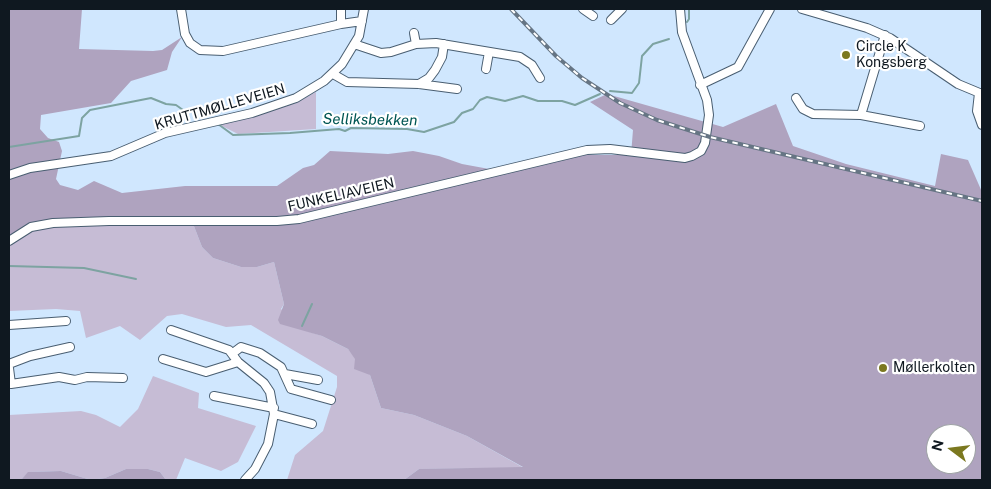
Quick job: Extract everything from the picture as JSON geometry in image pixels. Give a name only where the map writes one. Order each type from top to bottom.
[{"type":"street","points":[[181,9],[185,34],[190,43],[200,50],[223,51],[362,21]]},
{"type":"street","points":[[341,9],[341,24]]},
{"type":"street","name":"KRUTTMØLLEVEIEN","points":[[9,175],[30,168],[111,156],[165,133],[288,102],[319,85],[333,74],[354,44],[364,9]]},
{"type":"street","points":[[583,9],[593,16]]},
{"type":"street","points":[[611,20],[622,9]]},
{"type":"street","name":"FUNKELIAVEIEN","points":[[9,241],[31,228],[53,223],[118,220],[277,221],[300,219],[586,150],[610,149],[677,157],[692,151],[701,141],[706,119],[701,88],[682,32],[680,9]]},
{"type":"street","points":[[701,88],[738,67],[770,9]]},
{"type":"street","points":[[802,9],[885,35],[909,49],[954,81],[981,94],[978,111],[982,125]]},
{"type":"street","points":[[414,33],[416,44]]},
{"type":"street","points":[[861,115],[885,35]]},
{"type":"street","points":[[354,44],[381,53],[416,44],[444,44],[523,58],[532,65],[540,78]]},
{"type":"street","points":[[419,84],[429,78],[435,70],[442,57],[444,44]]},
{"type":"street","points":[[486,70],[489,52]]},
{"type":"street","points":[[333,74],[347,82],[419,84],[457,89]]},
{"type":"street","points":[[796,98],[802,108],[813,114],[861,115],[920,126]]},
{"type":"street","points":[[9,325],[66,321]]},
{"type":"street","points":[[171,330],[233,353],[238,362],[264,384],[270,392],[274,411],[268,444],[255,470],[244,480]]},
{"type":"street","points":[[70,347],[30,356],[9,366],[10,385],[59,377],[75,380],[87,377],[123,378]]},
{"type":"street","points":[[233,353],[241,347],[254,350],[277,364],[285,374],[291,389],[331,400]]},
{"type":"street","points":[[163,359],[206,372],[238,362]]},
{"type":"street","points":[[285,374],[318,380]]},
{"type":"street","points":[[214,396],[274,411],[312,424]]},
{"type":"shaded area","points":[[9,9],[82,9],[79,49],[162,50],[182,37],[172,52],[167,70],[131,81],[111,103],[41,115],[40,129],[48,138],[59,142],[62,151],[56,179],[60,185],[78,190],[94,181],[122,193],[185,186],[277,186],[303,168],[314,165],[330,151],[388,154],[413,151],[439,156],[462,164],[500,171],[565,155],[631,155],[633,130],[590,102],[607,94],[723,127],[776,104],[793,146],[846,164],[935,186],[941,154],[968,160],[982,192],[982,480],[404,480],[419,469],[523,467],[467,436],[414,415],[381,408],[370,375],[354,369],[355,359],[348,349],[322,336],[280,324],[278,320],[284,304],[274,262],[257,267],[241,267],[213,258],[202,247],[192,221],[36,226],[9,243]]},
{"type":"shaded area","points":[[316,92],[316,129],[238,134],[220,125],[296,103]]},
{"type":"shaded area","points":[[192,221],[202,247],[213,258],[241,267],[257,267],[274,262],[284,304],[281,309],[307,331],[348,349],[370,375],[381,408],[414,415],[467,436],[524,468],[419,469],[404,480],[287,480],[295,455],[323,431],[337,387],[337,376],[251,325],[226,327],[182,314],[167,316],[140,340],[120,326],[86,338],[80,311],[56,309],[9,311],[9,243],[36,226]]},
{"type":"shaded area","points":[[153,376],[199,393],[198,408],[256,426],[238,462],[221,471],[185,458],[176,480],[166,480],[160,472],[148,469],[126,469],[105,478],[91,480],[61,471],[29,472],[21,480],[9,480],[9,415],[81,411],[96,415],[120,427],[138,409]]},
{"type":"shaded area","points":[[126,469],[148,469],[160,472],[166,480],[91,480],[105,478]]},
{"type":"shaded area","points":[[61,471],[91,480],[21,480],[28,472]]},
{"type":"waterway","name":"Selliksbekken","points":[[687,22],[689,19],[689,9]]},
{"type":"waterway","name":"Selliksbekken","points":[[610,91],[632,93],[639,83],[642,56],[653,44],[669,39]]},
{"type":"waterway","name":"Selliksbekken","points":[[218,124],[233,135],[339,129],[345,131],[351,128],[407,129],[424,132],[454,122],[462,113],[473,109],[480,100],[487,97],[505,101],[523,96],[538,101],[562,101],[575,105],[600,94]]},
{"type":"waterway","points":[[9,147],[79,136],[82,118],[90,110],[151,98],[166,104],[176,105],[183,110],[189,110]]},
{"type":"waterway","points":[[9,266],[84,268],[136,279]]},
{"type":"waterway","points":[[302,326],[312,304]]},
{"type":"railway","points":[[511,9],[556,56],[582,78],[620,103],[657,120],[710,137],[982,201]]},
{"type":"place","name":"Circle K Kongsberg","points":[[846,55]]},
{"type":"place","name":"Møllerkolten","points":[[883,368]]}]
